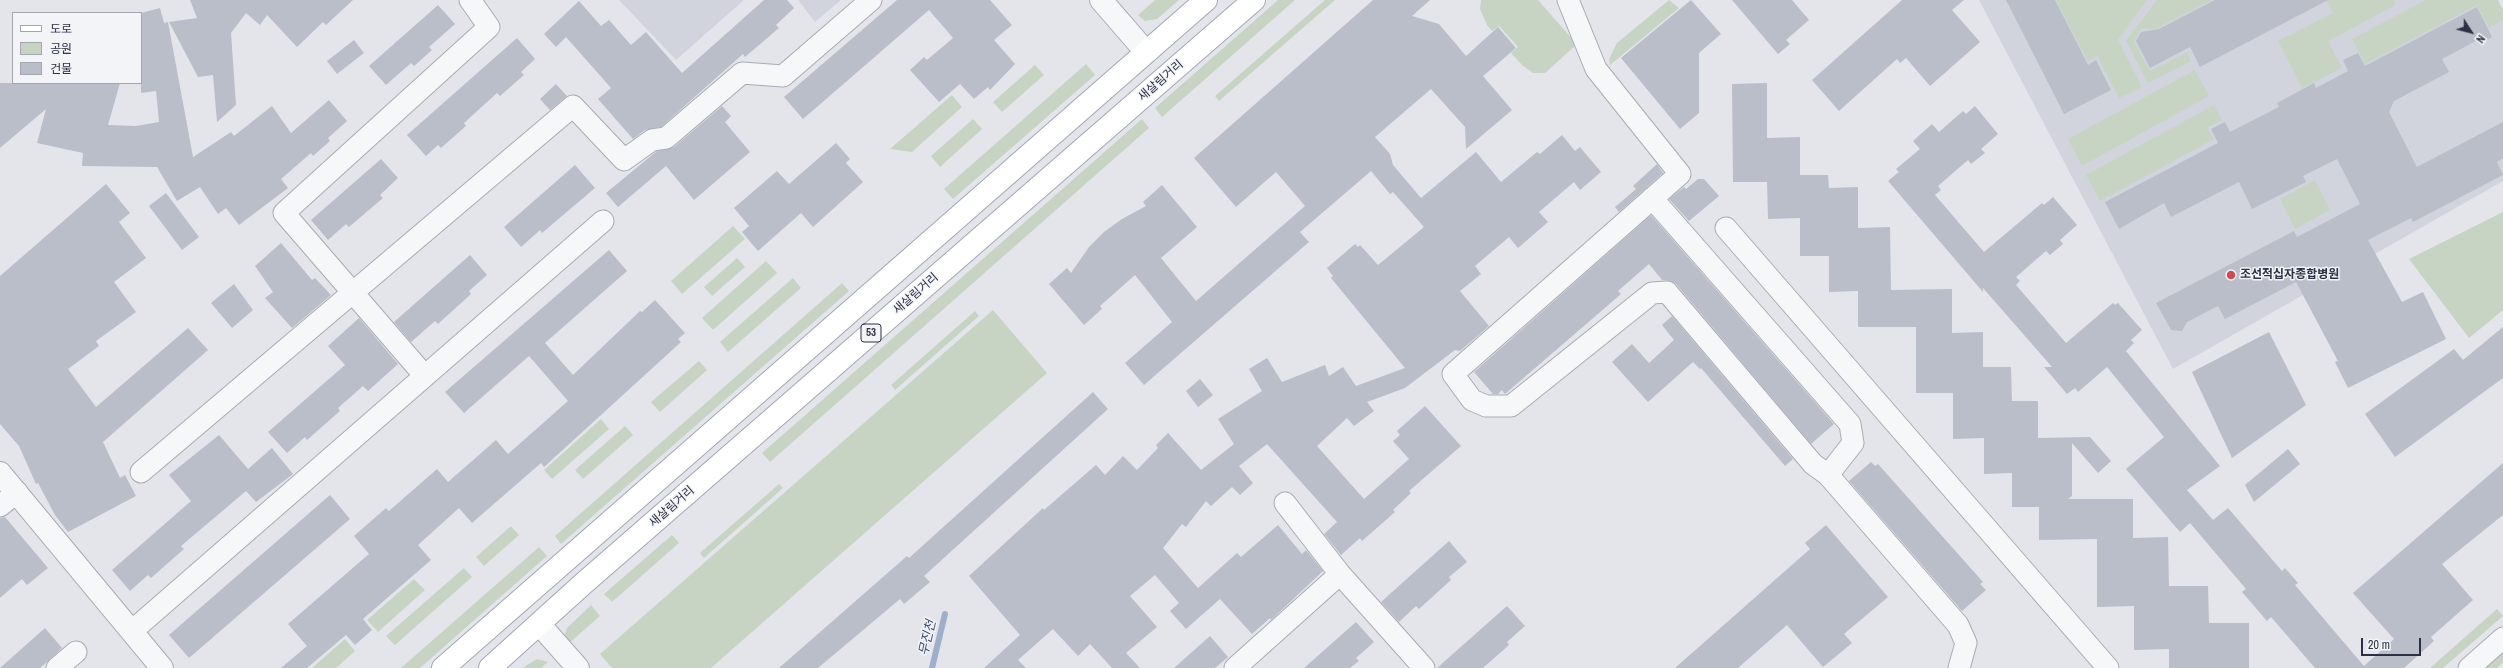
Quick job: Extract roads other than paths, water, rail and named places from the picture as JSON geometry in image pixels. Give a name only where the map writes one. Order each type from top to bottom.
[{"type":"main road","name":"53","points":[[443,668],[1206,0]]},
{"type":"main road","name":"새살림거리","points":[[490,668],[596,572],[1254,0]]},
{"type":"street","points":[[424,375],[284,213],[489,27],[470,0]]},
{"type":"street","points":[[141,472],[573,106],[624,160],[652,140],[666,138],[742,73],[783,76],[871,0]]},
{"type":"street","points":[[1101,0],[1146,52]]},
{"type":"street","points":[[1568,0],[1596,69],[1680,174],[1453,374],[1472,400],[1486,406],[1511,406],[1652,293],[1667,292],[1813,464],[1828,475],[1958,625],[1966,643],[1959,668]]},
{"type":"street","points":[[1652,198],[1850,424],[1852,443],[1828,475]]},
{"type":"street","points":[[132,632],[603,220]]},
{"type":"street","points":[[1726,228],[2108,668]]},
{"type":"street","points":[[0,473],[162,668]]},
{"type":"street","points":[[0,506],[16,492]]},
{"type":"street","points":[[1285,503],[1340,574],[1424,668]]},
{"type":"street","points":[[1248,664],[1340,574]]},
{"type":"street","points":[[540,624],[578,668]]},
{"type":"street","points":[[2469,668],[2503,638]]},
{"type":"street","points":[[57,668],[76,652]]},
{"type":"waterway","name":"무진천","points":[[932,668],[945,614]]},
{"type":"place","name":"조선적십자종합병원","points":[[2231,275]]}]
